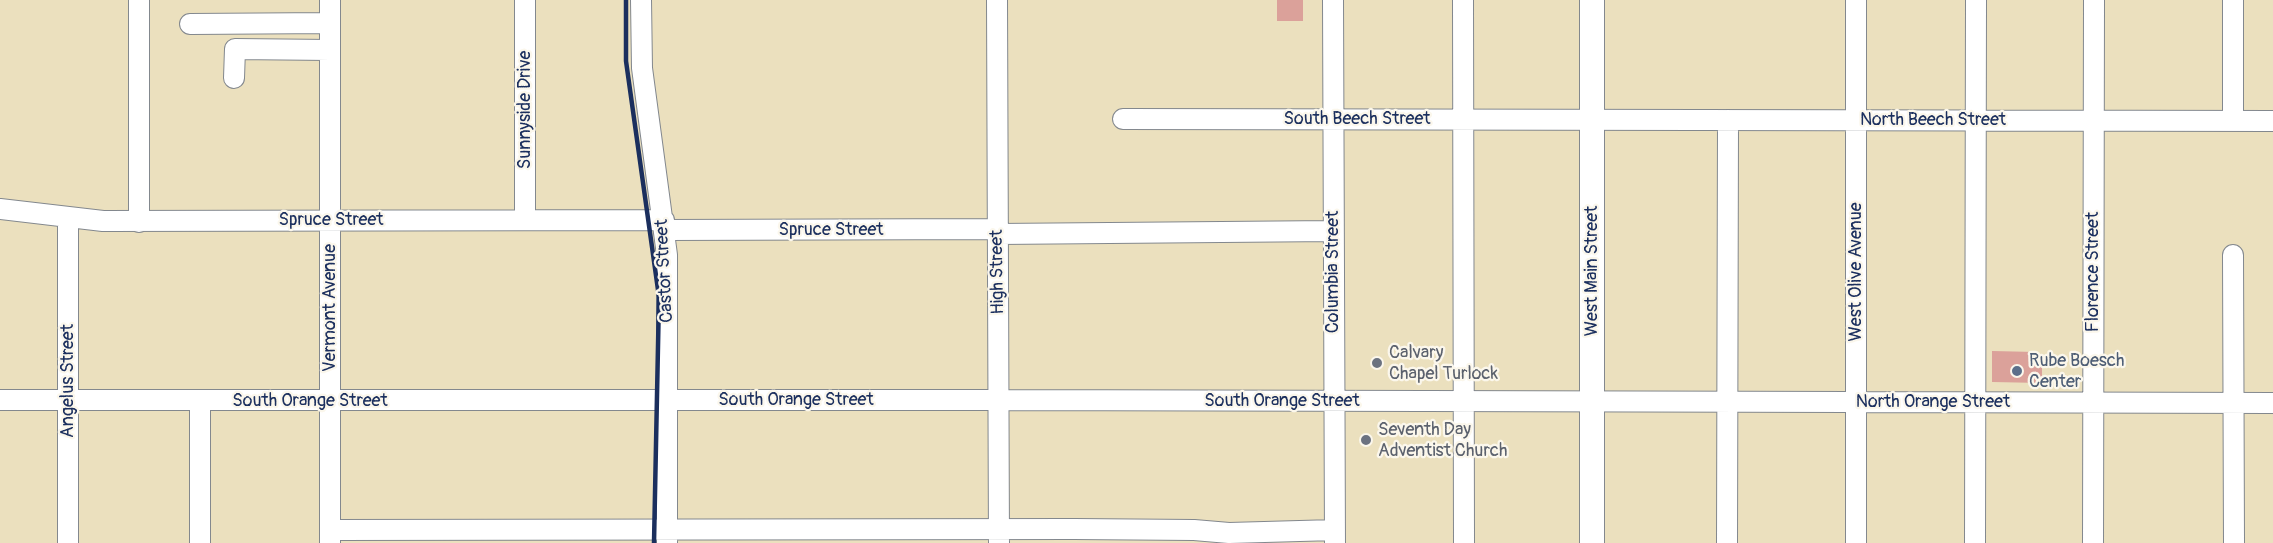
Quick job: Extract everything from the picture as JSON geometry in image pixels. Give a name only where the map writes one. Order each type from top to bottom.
[{"type":"main road","name":"West Main Street","points":[[1592,0],[1592,543]]},
{"type":"street","points":[[139,0],[139,222]]},
{"type":"street","name":"Vermont Avenue","points":[[330,0],[330,536]]},
{"type":"street","name":"Sunnyside Drive","points":[[525,0],[525,220]]},
{"type":"street","name":"Castor Street","points":[[642,0],[642,68],[664,225],[668,278],[668,537]]},
{"type":"street","name":"High Street","points":[[997,0],[999,536]]},
{"type":"street","name":"Columbia Street","points":[[1333,0],[1335,537]]},
{"type":"street","points":[[1463,0],[1464,543]]},
{"type":"street","name":"West Olive Avenue","points":[[1856,0],[1856,543]]},
{"type":"street","points":[[1975,543],[1976,0]]},
{"type":"street","name":"Florence Street","points":[[2093,543],[2094,0]]},
{"type":"street","points":[[2233,0],[2233,121]]},
{"type":"street","points":[[190,24],[330,23]]},
{"type":"street","points":[[234,78],[235,49],[330,50]]},
{"type":"street","name":"South Beech Street","points":[[1122,119],[1592,119]]},
{"type":"street","name":"North Beech Street","points":[[1592,119],[2273,121]]},
{"type":"street","points":[[1727,543],[1728,120]]},
{"type":"street","name":"Spruce Street","points":[[0,209],[26,210],[68,218],[139,222],[525,220],[998,232],[1333,231]]},
{"type":"street","name":"Angelus Street","points":[[68,218],[68,543]]},
{"type":"street","points":[[2232,255],[2234,543]]},
{"type":"street","name":"South Orange Street","points":[[0,400],[1592,402]]},
{"type":"street","points":[[200,401],[200,543]]},
{"type":"street","name":"North Orange Street","points":[[1592,402],[2273,403]]},
{"type":"street","points":[[330,536],[999,536],[1194,530],[1335,537]]},
{"type":"building","points":[[1277,0],[1303,0],[1303,21],[1277,21]]},
{"type":"building","name":"Rube Boesch Center","points":[[1992,351],[2036,352],[2036,359],[2042,359],[2042,383],[1992,382]]},
{"type":"railway","points":[[626,0],[626,61],[659,297],[654,543]]},
{"type":"place","name":"Calvary Chapel Turlock","points":[[1377,363]]},
{"type":"place","name":"Rube Boesch Center","points":[[2017,371]]},
{"type":"place","name":"Seventh Day Adventist Church","points":[[1366,440]]}]
